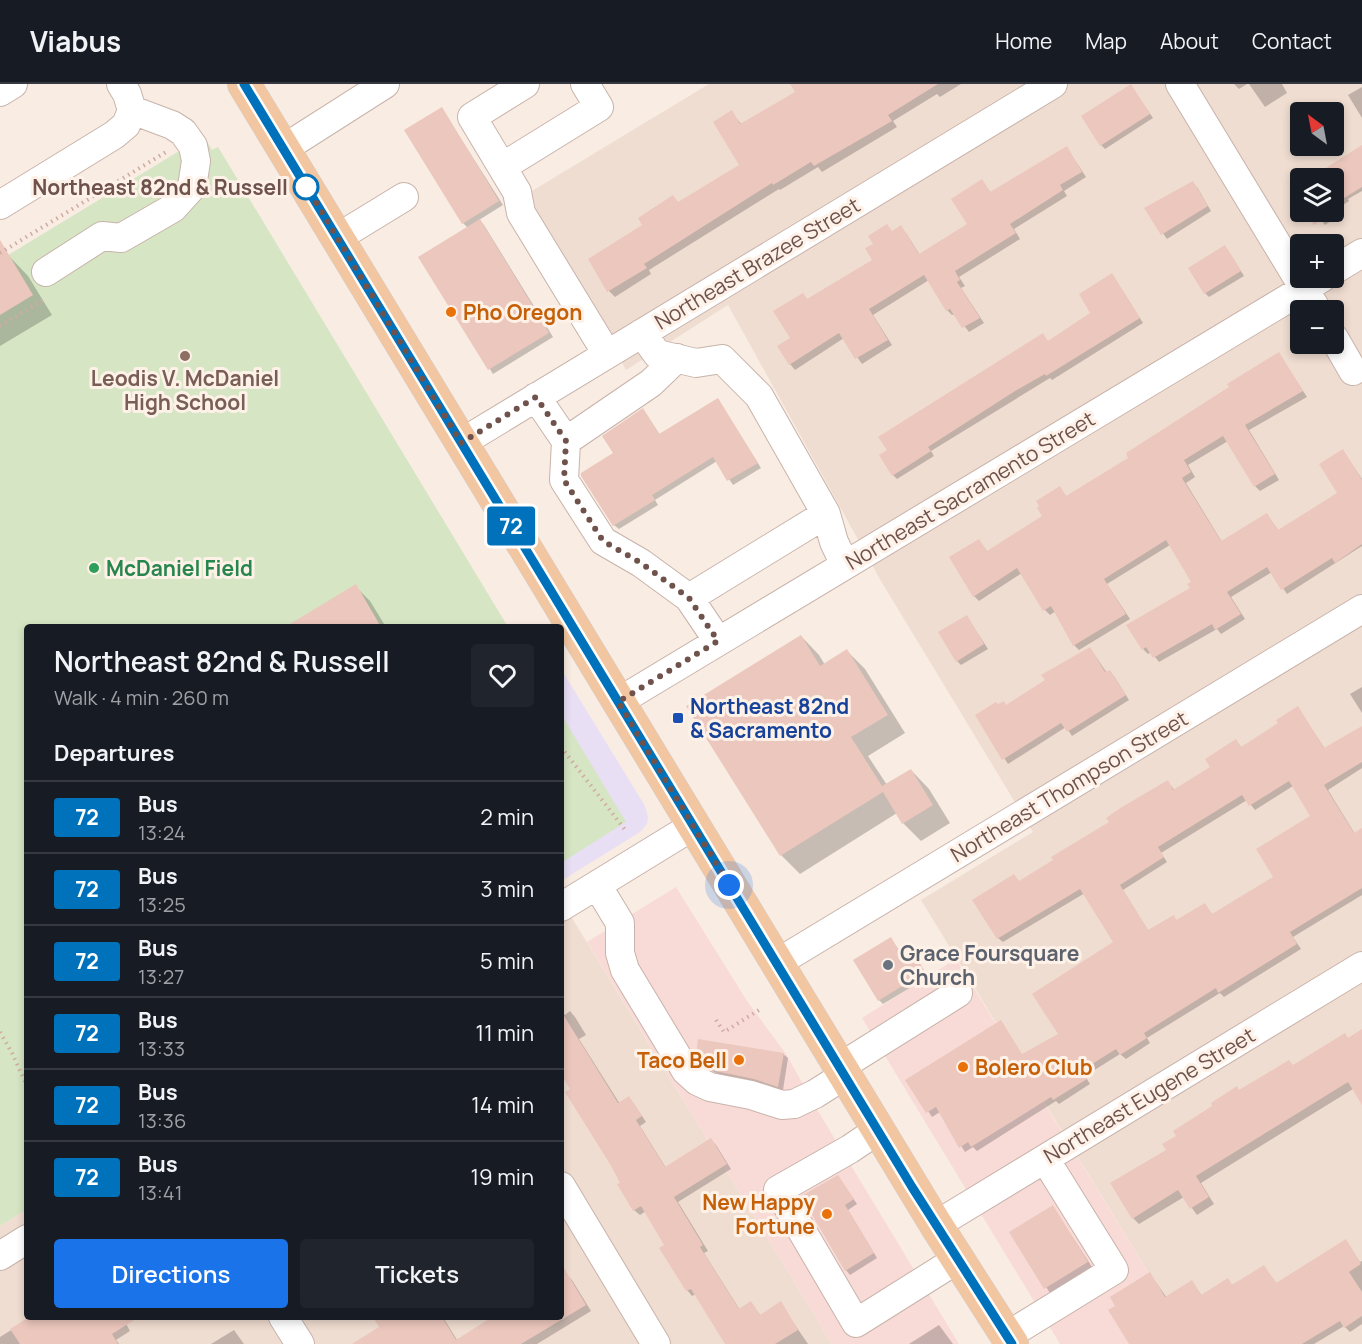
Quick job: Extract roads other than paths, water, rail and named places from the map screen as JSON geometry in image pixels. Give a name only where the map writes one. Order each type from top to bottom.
[{"type":"main road","points":[[244,84],[842,1071],[936,1225],[1010,1340]]},
{"type":"street","points":[[0,92],[13,84]]},
{"type":"street","points":[[0,204],[114,135],[126,125],[132,110],[121,84]]},
{"type":"street","points":[[283,149],[385,84]]},
{"type":"street","points":[[525,84],[472,117],[517,192],[520,213],[607,354]]},
{"type":"street","points":[[502,167],[599,107],[585,84]]},
{"type":"street","name":"Northeast Brazee Street","points":[[461,443],[1053,84]]},
{"type":"street","points":[[1180,84],[1314,292]]},
{"type":"street","points":[[46,272],[102,236],[121,238],[173,208],[192,187],[196,161],[193,146],[183,132],[172,125],[132,110]]},
{"type":"street","points":[[337,238],[404,197]]},
{"type":"street","points":[[1344,264],[1362,253]]},
{"type":"street","name":"Northeast Sacramento Street","points":[[618,702],[845,565],[1314,292]]},
{"type":"street","points":[[642,333],[657,354],[696,363],[722,359],[759,396],[826,514],[834,542],[845,565]]},
{"type":"street","points":[[1343,354],[1353,371]]},
{"type":"street","points":[[566,441],[651,383],[677,358]]},
{"type":"street","points":[[536,397],[566,441],[564,480],[603,541],[641,563],[689,598],[718,641]]},
{"type":"street","points":[[689,598],[826,514]]},
{"type":"street","name":"Northeast Thompson Street","points":[[777,963],[1362,609]]},
{"type":"street","points":[[564,905],[693,826]]},
{"type":"street","points":[[597,885],[620,922],[620,953],[625,970],[686,1071],[697,1081],[710,1087],[751,1095],[782,1105],[794,1104],[814,1094],[842,1071],[958,993]]},
{"type":"street","name":"Northeast Eugene Street","points":[[936,1225],[1362,966]]},
{"type":"street","points":[[878,1130],[778,1191],[856,1323],[958,1259]]},
{"type":"street","points":[[1010,1340],[1114,1270],[1045,1159]]},
{"type":"street","points":[[564,1191],[656,1344]]},
{"type":"street","points":[[0,1256],[24,1241]]},
{"type":"street","points":[[285,1320],[300,1344]]},
{"type":"place","name":"Northeast 82nd & Russell","points":[[306,187]]},
{"type":"place","name":"Pho Oregon","points":[[451,312]]},
{"type":"place","name":"Leodis V. McDaniel High School","points":[[185,356]]},
{"type":"place","name":"McDaniel Field","points":[[94,568]]},
{"type":"place","name":"Northeast 82nd & Sacramento","points":[[678,718]]},
{"type":"place","name":"Grace Foursquare Church","points":[[888,965]]},
{"type":"place","name":"Taco Bell","points":[[739,1060]]},
{"type":"place","name":"Bolero Club","points":[[963,1067]]},
{"type":"place","name":"New Happy Fortune","points":[[827,1214]]}]
